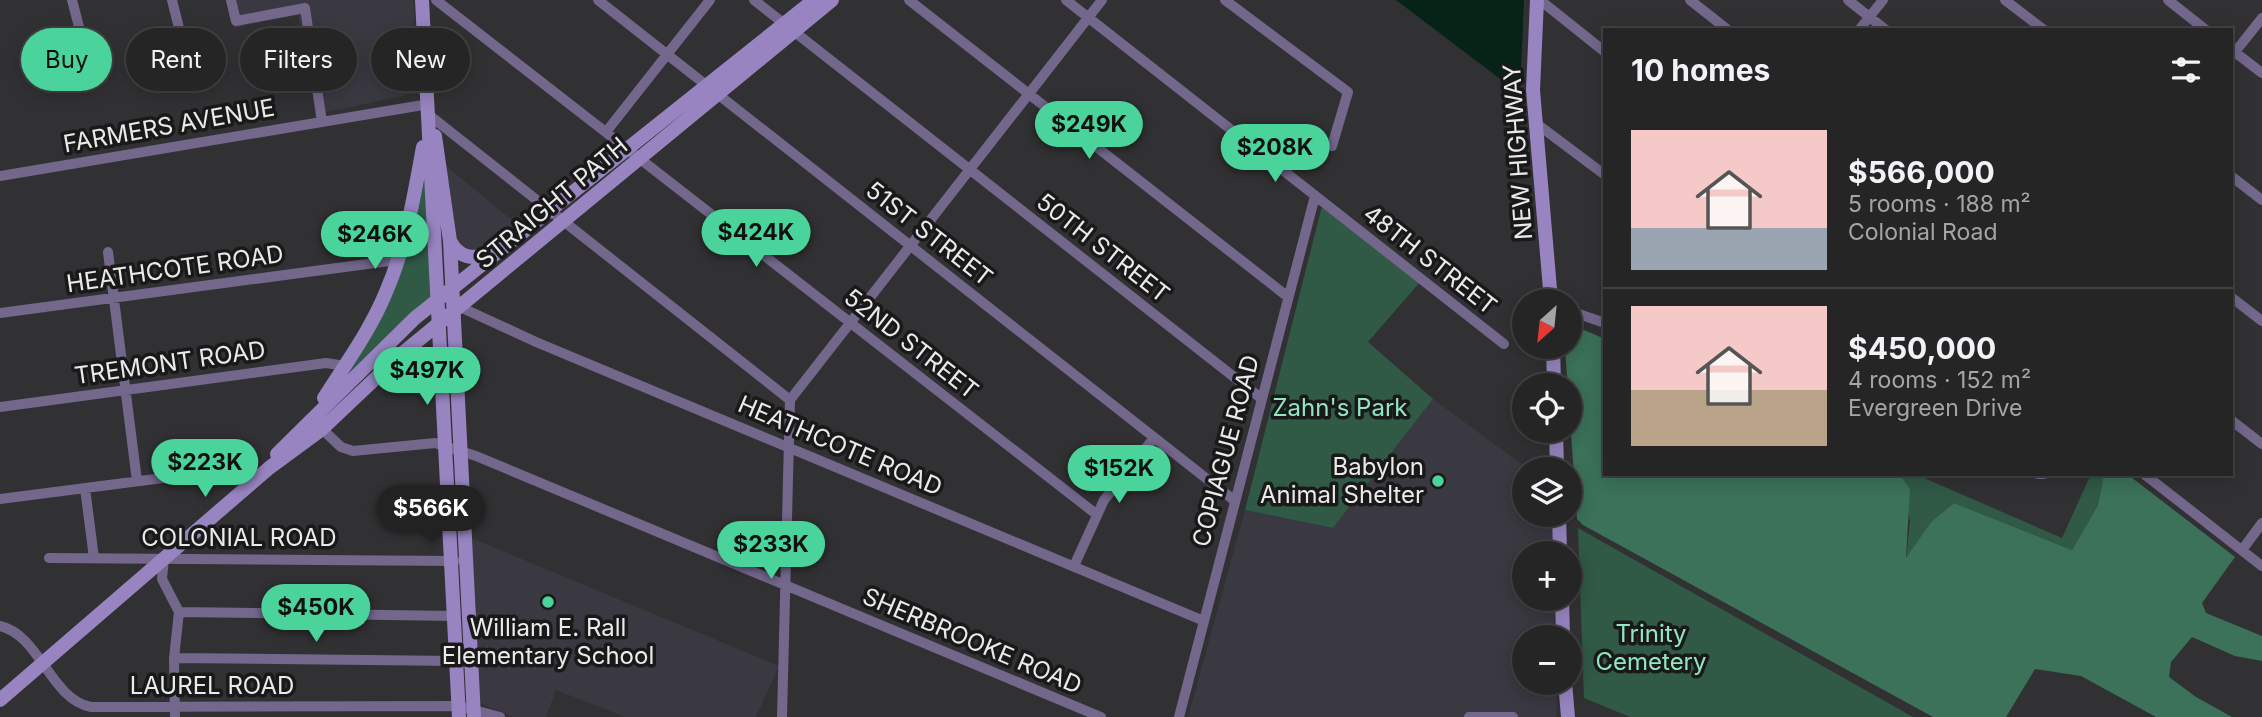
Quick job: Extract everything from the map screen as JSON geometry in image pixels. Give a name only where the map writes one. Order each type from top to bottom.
[{"type":"main road","points":[[422,0],[429,109],[430,188],[450,302]]},
{"type":"main road","name":"STRAIGHT PATH","points":[[789,28],[814,0]]},
{"type":"main road","name":"STRAIGHT PATH","points":[[450,302],[496,253],[515,237],[628,149],[712,90],[789,28],[832,0]]},
{"type":"main road","name":"NEW HIGHWAY","points":[[1539,0],[1533,90],[1550,289]]},
{"type":"main road","name":"STRAIGHT PATH","points":[[315,426],[388,342],[450,302],[564,221],[640,159],[712,90]]},
{"type":"main road","points":[[429,109],[440,156],[450,241],[453,449],[466,712]]},
{"type":"main road","points":[[315,426],[345,366],[374,318],[397,260],[408,228],[429,109]]},
{"type":"main road","points":[[453,449],[439,322],[450,302],[498,259],[515,237]]},
{"type":"main road","points":[[450,241],[457,252],[469,257],[496,253]]},
{"type":"main road","name":"STRAIGHT PATH","points":[[0,700],[253,482],[269,467],[282,448],[315,426],[439,322]]},
{"type":"main road","points":[[398,357],[425,354],[442,366]]},
{"type":"main road","points":[[459,561],[455,616],[457,661],[466,712]]},
{"type":"main road","points":[[1566,695],[1568,717]]},
{"type":"street","points":[[72,0],[79,28]]},
{"type":"street","points":[[172,0],[179,28]]},
{"type":"street","points":[[231,0],[236,21],[305,8],[322,122]]},
{"type":"street","name":"52ND STREET","points":[[436,0],[1096,514]]},
{"type":"street","name":"51ST STREET","points":[[598,0],[1235,501]]},
{"type":"street","points":[[606,132],[710,0]]},
{"type":"street","name":"50TH STREET","points":[[754,0],[1262,399]]},
{"type":"street","points":[[909,0],[1287,297]]},
{"type":"street","name":"48TH STREET","points":[[1066,0],[1504,344]]},
{"type":"street","points":[[782,717],[790,400],[1102,0]]},
{"type":"street","points":[[1225,0],[1348,92],[1332,146]]},
{"type":"street","points":[[1539,0],[1603,50]]},
{"type":"street","points":[[1690,0],[1725,28]]},
{"type":"street","points":[[1848,0],[1883,28]]},
{"type":"street","points":[[1861,28],[1882,0]]},
{"type":"street","points":[[2006,0],[2041,28]]},
{"type":"street","points":[[2168,0],[2203,28]]},
{"type":"street","points":[[2262,19],[2233,53],[2262,73]]},
{"type":"street","points":[[429,109],[550,210],[790,400]]},
{"type":"street","name":"FARMERS AVENUE","points":[[0,176],[322,122],[429,109]]},
{"type":"street","points":[[1537,124],[1603,174]]},
{"type":"street","points":[[2233,178],[2262,200]]},
{"type":"street","name":"COPIAGUE ROAD","points":[[1179,717],[1315,196]]},
{"type":"street","points":[[108,252],[136,481]]},
{"type":"street","name":"HEATHCOTE ROAD","points":[[0,313],[397,260]]},
{"type":"street","points":[[2233,299],[2262,321]]},
{"type":"street","name":"HEATHCOTE ROAD","points":[[450,302],[1204,621]]},
{"type":"street","points":[[1582,315],[1603,322]]},
{"type":"street","name":"TREMONT ROAD","points":[[0,407],[326,363],[345,366]]},
{"type":"street","points":[[2233,422],[2262,444]]},
{"type":"street","name":"SHERBROOKE ROAD","points":[[315,426],[341,447],[353,451],[435,443],[453,449],[1101,717]]},
{"type":"street","points":[[1074,566],[1096,514],[1154,438]]},
{"type":"street","points":[[0,499],[225,470],[253,482]]},
{"type":"street","points":[[2147,476],[2262,565]]},
{"type":"street","points":[[85,488],[94,558]]},
{"type":"street","points":[[2242,550],[2262,523]]},
{"type":"street","name":"COLONIAL ROAD","points":[[49,558],[459,561]]},
{"type":"street","points":[[164,558],[162,579],[179,612],[174,658],[175,712]]},
{"type":"street","points":[[179,612],[455,616]]},
{"type":"street","name":"LAUREL ROAD","points":[[0,626],[18,634],[42,664],[83,706],[175,712],[466,712],[500,717]]},
{"type":"street","points":[[174,658],[457,661]]},
{"type":"street","points":[[1469,717],[1513,717]]},
{"type":"shaded area","points":[[226,0],[413,0],[415,28],[371,28],[371,91],[417,91],[416,93],[317,114],[313,91],[357,91],[357,28],[301,28],[298,13],[234,28]]},
{"type":"shaded area","points":[[1396,0],[1524,0],[1520,94]]},
{"type":"shaded area","points":[[445,165],[518,225],[477,254],[454,245]]},
{"type":"shaded area","points":[[1582,329],[1603,338],[1603,476],[1900,476],[1910,489],[1906,558],[1931,522],[1954,503],[2072,550],[2098,505],[2104,476],[2130,476],[2235,557],[2202,603],[2206,613],[2262,636],[2262,661],[2235,656],[2192,637],[2171,662],[2169,677],[2196,697],[2232,717],[2156,717],[2081,676],[2035,669],[2006,717],[1933,717],[1583,525],[1582,457],[1573,457],[1572,443],[1582,443],[1582,373],[1567,373],[1566,359],[1582,359]]},
{"type":"shaded area","points":[[1433,399],[1512,457],[1512,527],[1552,527],[1553,541],[1512,541],[1512,611],[1554,611],[1555,625],[1512,625],[1512,695],[1556,695],[1557,717],[1188,717],[1245,510],[1333,528]]},
{"type":"shaded area","name":"William E. Rall Elementary School","points":[[469,537],[779,666],[756,717],[625,717],[556,690],[546,717],[513,717],[477,702]]},
{"type":"green space","points":[[425,162],[433,299],[329,397],[376,324]]},
{"type":"green space","name":"Zahn's Park","points":[[1322,206],[1420,282],[1368,342],[1433,399],[1333,528],[1245,510]]},
{"type":"green space","points":[[1899,476],[1920,476],[2062,538],[2090,476],[2104,476],[2098,505],[2072,550],[1954,503],[1931,522],[1906,560],[1910,521]]},
{"type":"green space","name":"Trinity Cemetery","points":[[1578,528],[1913,717],[1630,717],[1584,698],[1582,541],[1578,541]]},
{"type":"place","name":"Babylon Animal Shelter","points":[[1438,481]]},
{"type":"place","name":"William E. Rall Elementary School","points":[[548,602]]}]
